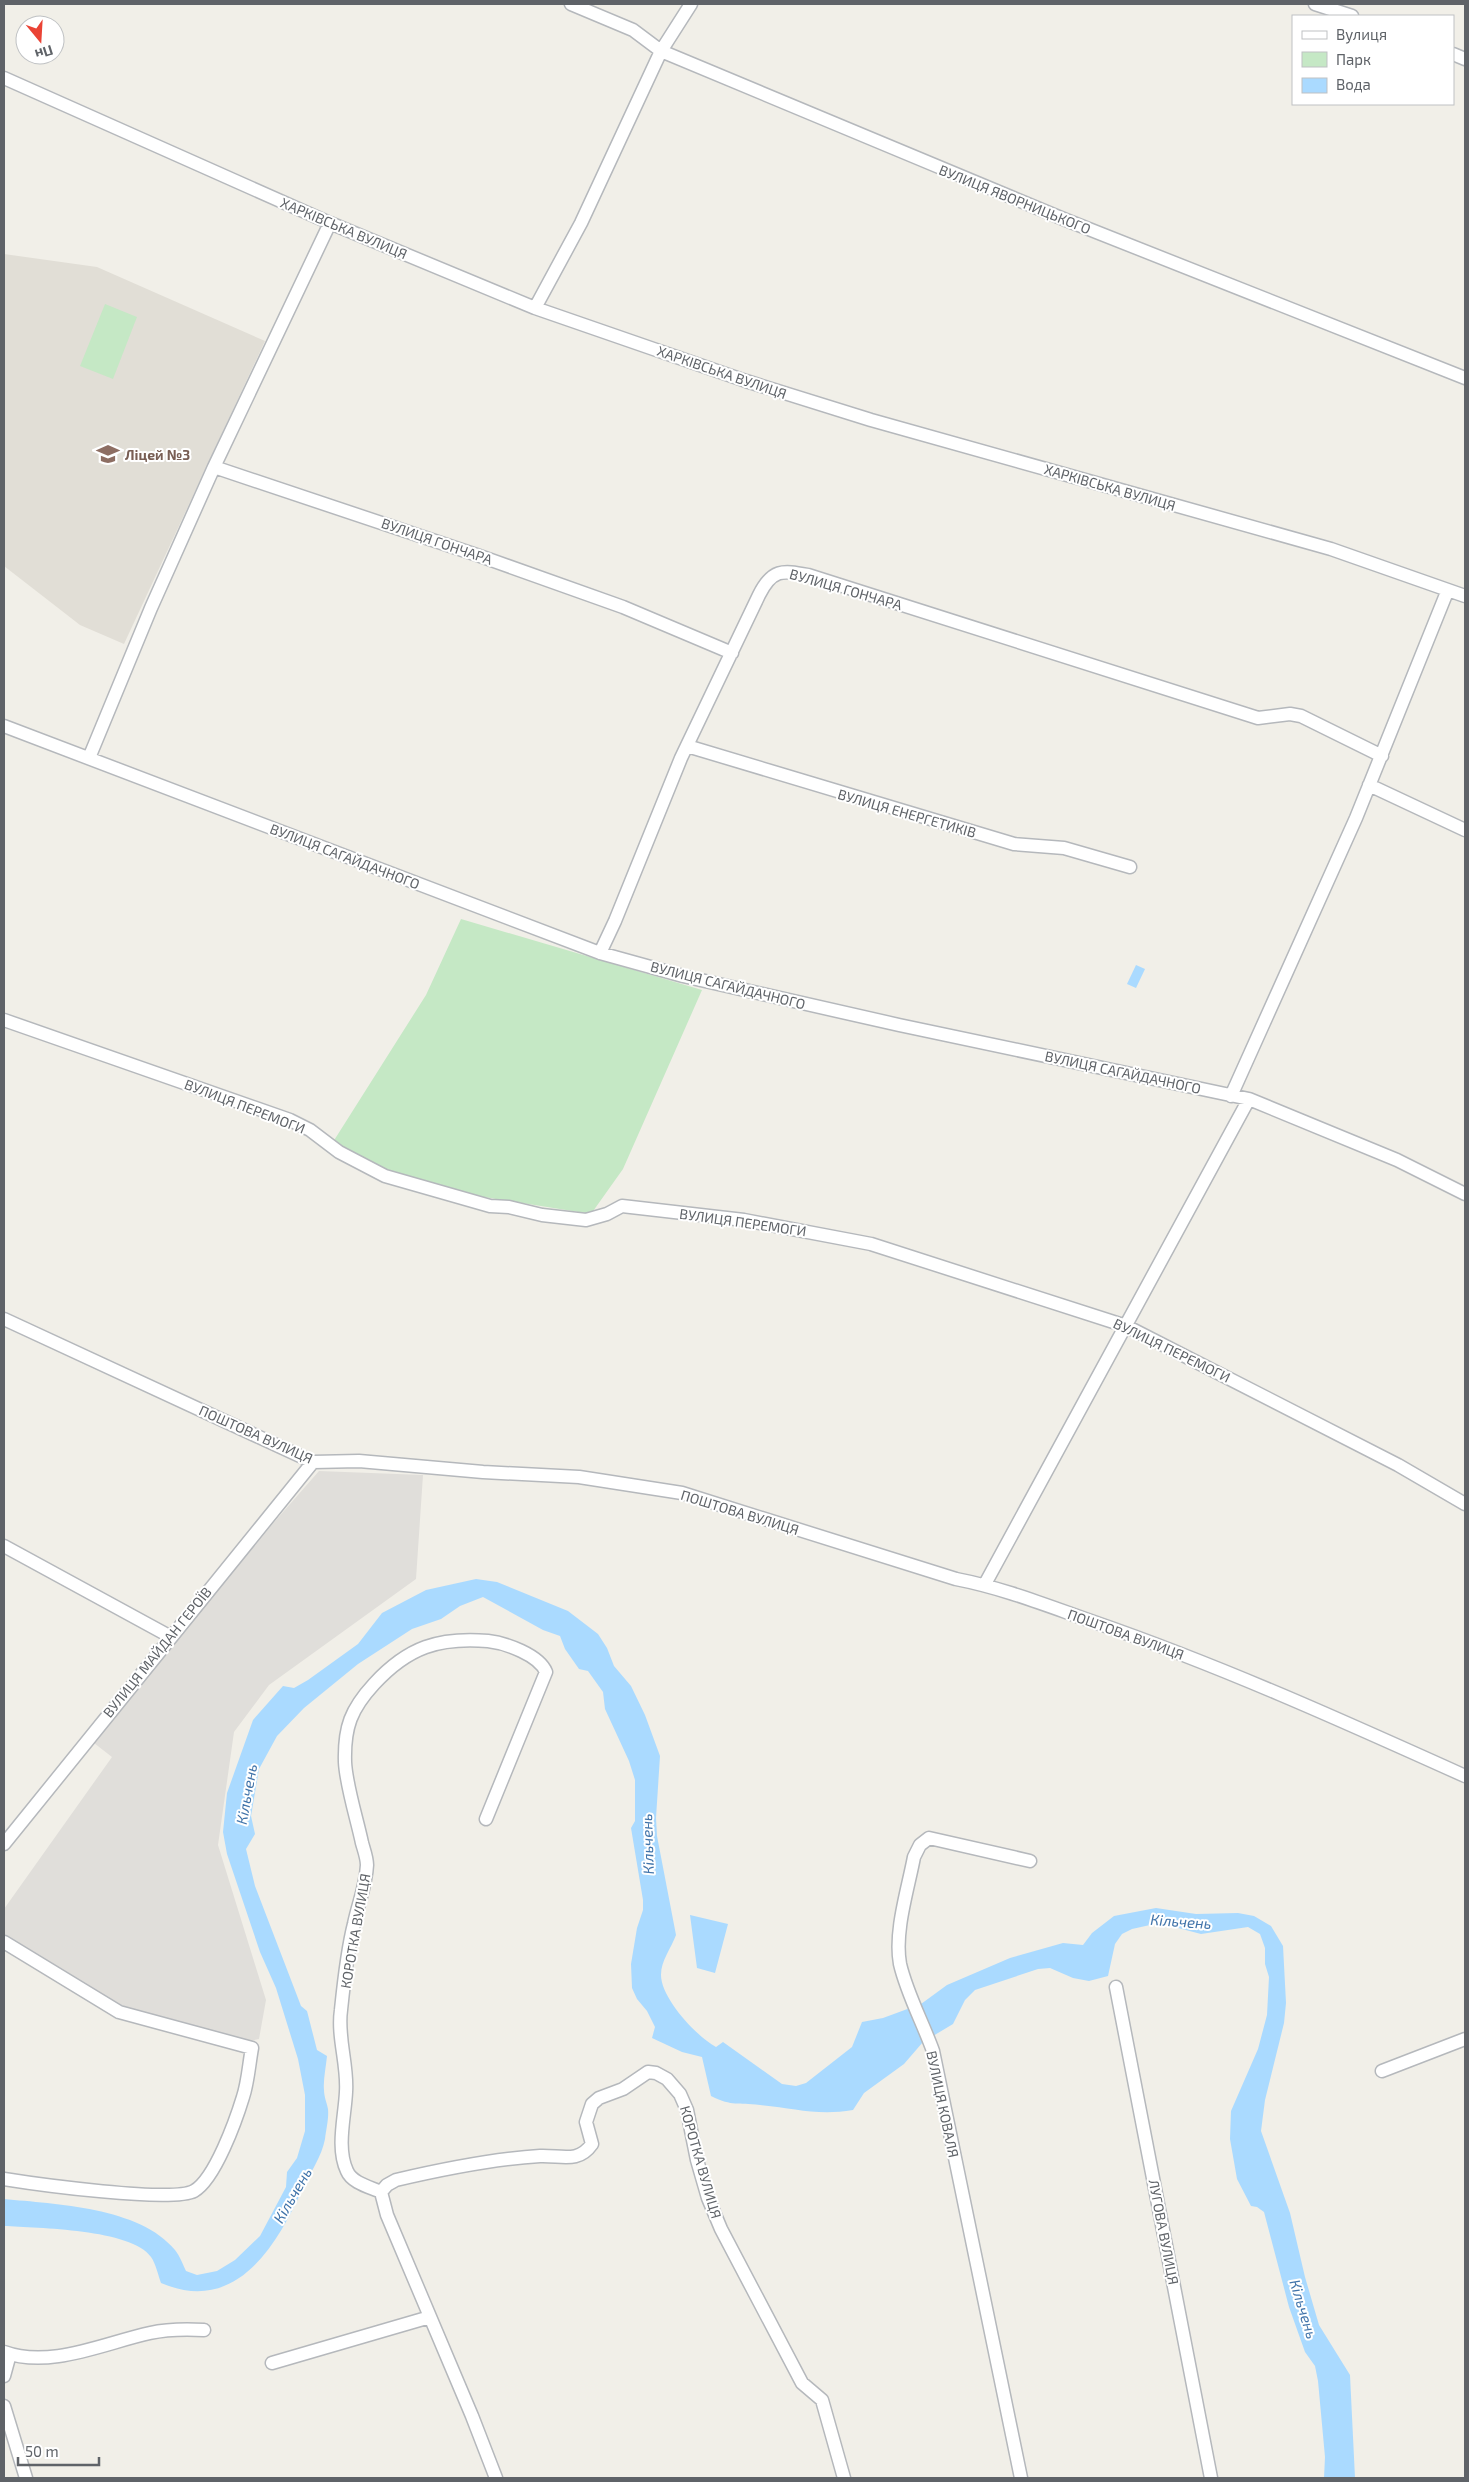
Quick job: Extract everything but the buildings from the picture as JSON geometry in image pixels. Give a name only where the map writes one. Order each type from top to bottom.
[{"type":"street","name":"ВУЛИЦЯ ЯВОРНИЦЬКОГО","points":[[572,4],[633,30],[661,51],[1066,220],[1465,378]]},
{"type":"street","points":[[535,308],[581,223],[661,51],[691,4]]},
{"type":"street","points":[[1315,4],[1349,15]]},
{"type":"street","name":"ХАРКІВСЬКА ВУЛИЦЯ","points":[[4,78],[330,223],[535,308],[746,381],[871,420],[1331,549],[1447,592],[1465,596]]},
{"type":"street","points":[[89,758],[151,608],[214,466],[330,223]]},
{"type":"street","name":"ВУЛИЦЯ ГОНЧАРА","points":[[214,466],[486,558],[623,607],[689,633],[732,653],[765,584],[774,575],[786,570],[808,575],[1258,718],[1290,714],[1301,716],[1382,756]]},
{"type":"street","points":[[1231,1096],[1382,756],[1447,592]]},
{"type":"street","points":[[600,953],[687,746],[732,653]]},
{"type":"street","name":"ВУЛИЦЯ САГАЙДАЧНОГО","points":[[4,726],[600,953],[683,976],[890,1023],[1249,1099],[1397,1160],[1465,1194]]},
{"type":"street","name":"ВУЛИЦЯ ЕНЕРГЕТИКІВ","points":[[687,746],[1014,844],[1064,848],[1130,867]]},
{"type":"street","points":[[1369,785],[1465,830]]},
{"type":"street","name":"ВУЛИЦЯ ПЕРЕМОГИ","points":[[4,1020],[290,1120],[310,1130],[339,1152],[385,1176],[490,1206],[509,1207],[542,1215],[586,1220],[607,1214],[622,1206],[744,1220],[802,1230],[871,1244],[1126,1326],[1398,1465],[1465,1504]]},
{"type":"street","points":[[985,1584],[1249,1099]]},
{"type":"street","name":"ПОШТОВА ВУЛИЦЯ","points":[[4,1319],[313,1462],[359,1461],[483,1472],[579,1477],[682,1493],[956,1579],[985,1584],[1131,1635],[1224,1670],[1465,1776]]},
{"type":"street","name":"ВУЛИЦЯ МАЙДАН ГЕРОЇВ","points":[[4,1844],[101,1721],[313,1462]]},
{"type":"street","points":[[4,1546],[171,1637]]},
{"type":"street","name":"КОРОТКА ВУЛИЦЯ","points":[[486,1819],[546,1672],[543,1665],[531,1656],[497,1642],[463,1639],[422,1647],[406,1655],[366,1692],[352,1713],[346,1731],[345,1763],[367,1863],[365,1885],[353,1925],[340,2012],[346,2089],[343,2153],[347,2171],[352,2178],[381,2192],[387,2185],[396,2180],[456,2166],[533,2157],[574,2157],[585,2153],[592,2144],[586,2122],[592,2104],[600,2098],[623,2089],[648,2072],[656,2073],[667,2079],[680,2094],[688,2110],[697,2160],[708,2198],[721,2229],[802,2383],[822,2400],[844,2478]]},
{"type":"street","name":"ВУЛИЦЯ КОВАЛЯ","points":[[1021,2478],[934,2051],[906,1986],[900,1963],[899,1939],[914,1857],[920,1845],[929,1838],[1030,1861]]},
{"type":"street","points":[[4,1942],[119,2012],[252,2048],[244,2096],[232,2129],[205,2182],[193,2192],[167,2194],[61,2188],[4,2179]]},
{"type":"street","name":"ЛУГОВА ВУЛИЦЯ","points":[[1116,1986],[1211,2478]]},
{"type":"street","points":[[1382,2071],[1465,2039]]},
{"type":"street","points":[[381,2192],[387,2215],[496,2478]]},
{"type":"street","points":[[272,2363],[430,2316]]},
{"type":"street","points":[[4,2376],[7,2353],[38,2359],[79,2351],[152,2332],[179,2329],[204,2330]]},
{"type":"street","points":[[4,2406],[26,2478]]},
{"type":"shaded area","name":"Ліцей №3","points":[[4,254],[97,267],[265,341],[124,644],[80,625],[4,566]]},
{"type":"shaded area","points":[[319,1471],[423,1475],[416,1579],[269,1685],[234,1732],[218,1845],[266,2000],[259,2039],[240,2043],[131,2011],[4,1938],[4,1909],[112,1757],[94,1743],[198,1609]]},
{"type":"green space","points":[[105,304],[137,317],[113,379],[80,366]]},
{"type":"green space","points":[[461,919],[702,990],[623,1169],[591,1214],[484,1197],[378,1170],[333,1142],[426,995]]},
{"type":"water","points":[[1136,965],[1145,969],[1136,988],[1127,984]]},
{"type":"water","name":"Кільчень","points":[[476,1579],[497,1582],[568,1611],[598,1634],[607,1648],[614,1666],[631,1686],[645,1715],[660,1756],[656,1818],[657,1836],[676,1935],[664,1959],[661,1970],[663,1984],[673,2005],[681,2016],[708,2042],[716,2047],[723,2042],[782,2084],[796,2086],[806,2083],[852,2047],[862,2022],[883,2018],[921,2004],[947,1985],[1010,1958],[1063,1943],[1083,1945],[1092,1933],[1114,1916],[1156,1908],[1196,1914],[1238,1913],[1254,1916],[1271,1926],[1283,1946],[1286,2003],[1284,2023],[1265,2100],[1261,2131],[1290,2213],[1305,2277],[1319,2325],[1350,2375],[1355,2478],[1324,2478],[1325,2457],[1315,2366],[1305,2352],[1289,2307],[1264,2212],[1257,2207],[1251,2206],[1237,2179],[1230,2139],[1231,2111],[1258,2049],[1267,2015],[1269,1977],[1265,1964],[1265,1948],[1260,1934],[1248,1927],[1201,1934],[1159,1923],[1132,1929],[1122,1934],[1115,1944],[1108,1976],[1089,1981],[1073,1978],[1050,1968],[1038,1969],[975,1990],[965,2000],[953,2024],[923,2042],[904,2064],[864,2093],[853,2110],[817,2112],[730,2103],[711,2096],[702,2057],[682,2052],[652,2038],[655,2027],[632,1988],[631,1964],[637,1928],[643,1910],[631,1828],[635,1821],[635,1780],[629,1761],[605,1709],[603,1692],[588,1671],[579,1669],[565,1649],[560,1636],[543,1630],[483,1597],[460,1606],[441,1619],[412,1629],[358,1664],[304,1708],[277,1736],[259,1769],[251,1816],[255,1834],[246,1849],[255,1886],[301,2006],[307,2011],[317,2050],[327,2056],[324,2095],[328,2107],[325,2139],[319,2158],[280,2232],[266,2252],[250,2270],[232,2283],[211,2290],[188,2291],[161,2283],[151,2257],[141,2248],[125,2241],[105,2235],[60,2229],[4,2226],[4,2199],[96,2210],[119,2216],[141,2225],[160,2236],[177,2252],[186,2271],[197,2275],[217,2271],[235,2260],[260,2236],[286,2187],[287,2172],[297,2158],[305,2131],[305,2095],[298,2059],[276,1988],[260,1952],[227,1854],[223,1832],[227,1793],[253,1720],[283,1686],[294,1688],[358,1644],[382,1613],[426,1590]]},
{"type":"water","points":[[690,1915],[728,1924],[715,1973],[697,1968]]},
{"type":"place","name":"Ліцей №3","points":[[108,454]]}]
